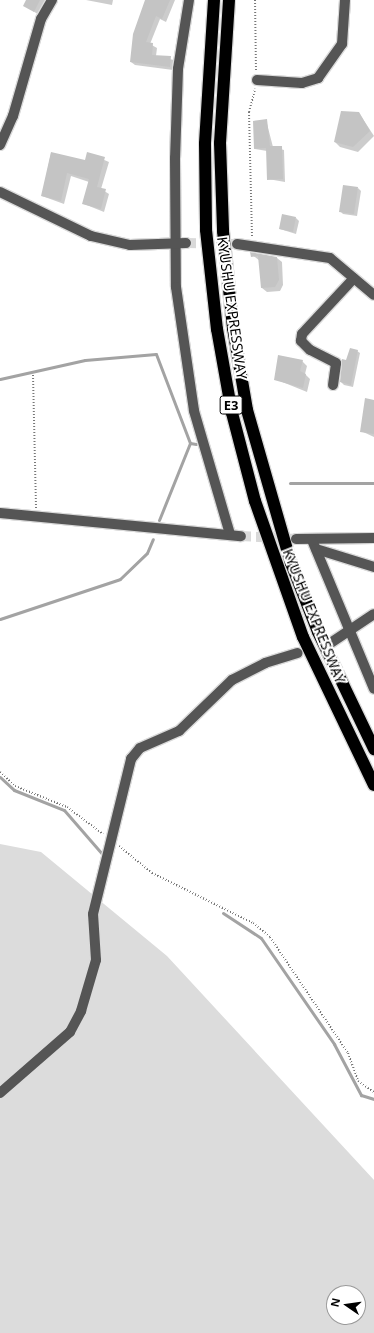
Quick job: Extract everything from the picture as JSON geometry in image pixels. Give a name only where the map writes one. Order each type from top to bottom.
[{"type":"highway","name":"KYUSHU EXPRESSWAY","points":[[214,0],[205,144],[206,230],[217,329],[232,413],[255,501],[303,637],[374,785]]},
{"type":"highway","name":"KYUSHU EXPRESSWAY","points":[[229,0],[220,143],[223,231],[233,328],[247,410],[291,563],[318,632],[374,749]]},
{"type":"street","points":[[0,145],[13,116],[41,19],[52,0]]},
{"type":"street","points":[[189,0],[178,69],[173,244],[194,411],[230,534]]},
{"type":"street","points":[[257,80],[302,83],[318,78],[342,44],[345,0]]},
{"type":"street","points":[[0,192],[91,236],[130,245],[186,243]]},
{"type":"street","points":[[237,244],[330,258],[374,296]]},
{"type":"street","points":[[332,385],[336,363],[310,350],[301,341],[302,334],[354,278]]},
{"type":"street","points":[[0,513],[241,536]]},
{"type":"street","points":[[314,544],[374,538]]},
{"type":"street","points":[[296,539],[314,544],[374,567]]},
{"type":"street","points":[[314,544],[348,633],[374,689]]},
{"type":"street","points":[[332,642],[348,633],[374,614]]},
{"type":"street","points":[[0,1093],[70,1032],[81,1011],[96,960],[93,914],[131,760],[140,748],[179,731],[232,680],[265,663],[297,653]]},
{"type":"path","points":[[252,246],[249,112],[257,80],[255,0]]},
{"type":"path","points":[[34,375],[36,517]]},
{"type":"path","points":[[0,772],[15,786],[67,807],[152,873],[253,923],[270,937],[348,1053],[358,1081],[374,1092]]},
{"type":"shaded area","points":[[0,844],[41,852],[167,956],[374,1180],[374,1333],[0,1333]]},
{"type":"building","points":[[26,0],[40,0],[34,12],[23,6]]},
{"type":"building","points":[[145,0],[170,0],[162,19],[156,16],[146,42],[153,43],[152,55],[171,56],[170,67],[130,62],[133,34]]},
{"type":"building","points":[[341,111],[359,112],[370,131],[353,147],[334,142]]},
{"type":"building","points":[[267,119],[270,146],[282,146],[283,179],[267,180],[266,148],[254,149],[253,121]]},
{"type":"building","points":[[51,152],[85,160],[87,152],[105,157],[97,187],[106,189],[101,209],[82,204],[89,179],[67,173],[61,201],[41,196]]},
{"type":"building","points":[[343,185],[358,187],[354,214],[339,212]]},
{"type":"building","points":[[282,214],[296,217],[293,232],[279,229]]},
{"type":"building","points":[[250,252],[277,257],[279,280],[275,287],[261,288],[258,256],[251,257]]},
{"type":"building","points":[[350,348],[358,350],[351,385],[340,382],[342,359],[346,360]]},
{"type":"building","points":[[278,355],[303,360],[300,371],[306,374],[303,388],[274,380]]},
{"type":"building","points":[[365,398],[374,400],[374,434],[360,432]]},
{"type":"waterway","points":[[0,379],[85,360],[156,354],[190,443],[159,520]]},
{"type":"waterway","points":[[190,443],[196,444]]},
{"type":"waterway","points":[[290,483],[374,483]]},
{"type":"waterway","points":[[0,619],[120,579],[147,553],[153,539]]},
{"type":"waterway","points":[[0,777],[14,790],[64,810],[103,855]]},
{"type":"waterway","points":[[223,913],[261,938],[334,1044],[361,1095],[374,1099]]},
{"type":"tunnel","points":[[186,243],[237,244]]},
{"type":"tunnel","points":[[241,536],[296,539]]}]
